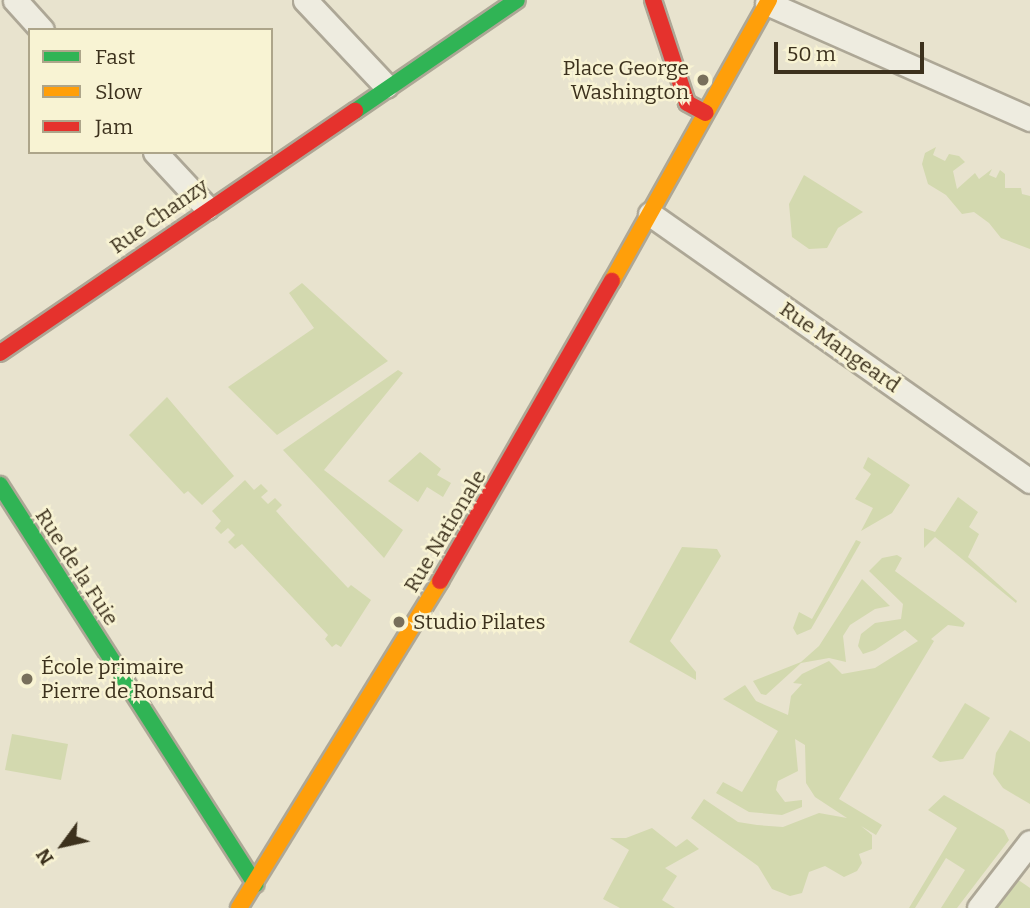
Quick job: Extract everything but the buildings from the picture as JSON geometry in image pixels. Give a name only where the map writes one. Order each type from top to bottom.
[{"type":"main road","name":"Rue Chanzy","points":[[0,353],[207,208],[517,0]]},
{"type":"main road","points":[[653,0],[687,103],[706,113],[768,1]]},
{"type":"main road","name":"Rue Nationale","points":[[239,908],[511,461],[706,113]]},
{"type":"main road","name":"Rue de la Fuie","points":[[0,485],[255,884]]},
{"type":"street","points":[[15,0],[40,28]]},
{"type":"street","points":[[305,0],[386,86]]},
{"type":"street","points":[[768,1],[1030,119]]},
{"type":"street","points":[[157,154],[207,208]]},
{"type":"street","name":"Rue Mangeard","points":[[650,214],[1030,481]]},
{"type":"street","points":[[979,908],[1030,842]]},
{"type":"green space","points":[[936,147],[933,155],[945,161],[949,154],[959,156],[965,162],[953,171],[957,189],[975,173],[979,179],[992,169],[989,175],[996,178],[1000,170],[1005,174],[1005,188],[1021,188],[1022,194],[1030,196],[1030,249],[1001,238],[989,223],[974,212],[962,214],[946,195],[928,184],[922,164],[925,153]]},
{"type":"green space","points":[[804,175],[863,212],[838,228],[827,248],[809,249],[792,237],[789,204]]},
{"type":"green space","points":[[302,283],[388,361],[277,435],[228,387],[314,328],[289,293]]},
{"type":"green space","points":[[398,370],[403,373],[324,470],[403,530],[384,558],[283,450]]},
{"type":"green space","points":[[167,397],[234,476],[202,505],[188,491],[184,494],[129,435]]},
{"type":"green space","points":[[420,452],[441,469],[437,475],[451,483],[443,497],[427,487],[418,502],[388,481]]},
{"type":"green space","points":[[868,457],[910,485],[892,513],[861,531],[873,508],[855,499],[871,474],[863,468]]},
{"type":"green space","points":[[245,480],[254,490],[261,484],[268,491],[261,497],[268,504],[275,498],[282,505],[276,511],[293,530],[348,588],[351,585],[371,600],[341,647],[336,644],[332,647],[325,639],[328,635],[242,544],[235,549],[228,542],[235,535],[228,528],[221,534],[215,528],[221,521],[212,511]]},
{"type":"green space","points":[[958,497],[978,512],[969,527],[979,534],[968,557],[1017,601],[1016,603],[935,537],[924,548],[924,528],[935,532]]},
{"type":"green space","points":[[856,540],[861,542],[811,629],[797,635],[793,628],[799,612],[812,619]]},
{"type":"green space","points":[[682,547],[717,549],[721,556],[670,641],[696,672],[696,680],[629,642]]},
{"type":"green space","points":[[897,555],[902,558],[895,571],[965,623],[963,627],[948,625],[931,639],[934,641],[839,799],[882,825],[876,835],[861,826],[872,835],[872,849],[859,854],[862,863],[857,871],[844,877],[825,866],[809,872],[802,893],[790,896],[772,889],[758,866],[691,818],[704,799],[738,822],[757,825],[783,827],[819,813],[847,818],[815,797],[806,783],[805,745],[795,739],[798,771],[778,781],[776,790],[785,802],[802,800],[802,807],[782,815],[749,812],[716,793],[723,782],[742,792],[778,731],[723,699],[745,685],[756,701],[788,715],[791,696],[802,684],[793,683],[802,674],[829,661],[842,674],[875,668],[918,641],[905,630],[875,650],[863,654],[858,646],[861,634],[875,623],[901,619],[903,604],[869,571],[882,558]]},
{"type":"green space","points":[[862,579],[890,606],[875,609],[850,625],[843,636],[846,662],[829,658],[801,663],[766,695],[761,694],[753,681],[801,662],[819,646]]},
{"type":"green space","points":[[965,703],[990,718],[963,759],[940,762],[932,757]]},
{"type":"green space","points":[[1010,730],[1030,742],[1030,804],[1003,788],[993,774],[996,753]]},
{"type":"green space","points":[[12,734],[68,744],[61,780],[5,770]]},
{"type":"green space","points":[[944,795],[1004,830],[1009,840],[957,908],[941,908],[965,870],[946,858],[915,908],[909,908],[957,828],[928,810]]},
{"type":"green space","points":[[652,828],[676,847],[687,839],[699,849],[665,868],[677,876],[662,900],[675,908],[620,908],[603,899],[629,850],[610,838],[626,838]]},
{"type":"green space","points":[[1017,879],[1030,888],[1030,908],[995,908]]},
{"type":"traffic: fast","points":[[355,111],[517,0]]},
{"type":"traffic: fast","points":[[0,485],[255,884]]},
{"type":"traffic: slow","points":[[612,281],[769,0]]},
{"type":"traffic: slow","points":[[239,908],[440,581]]},
{"type":"traffic: jam","points":[[653,0],[687,103],[706,113]]},
{"type":"traffic: jam","points":[[0,353],[355,111]]},
{"type":"traffic: jam","points":[[440,581],[612,281]]},
{"type":"place","name":"Place George Washington","points":[[703,80]]},
{"type":"place","name":"Studio Pilates","points":[[399,622]]},
{"type":"place","name":"École primaire Pierre de Ronsard","points":[[27,679]]}]
